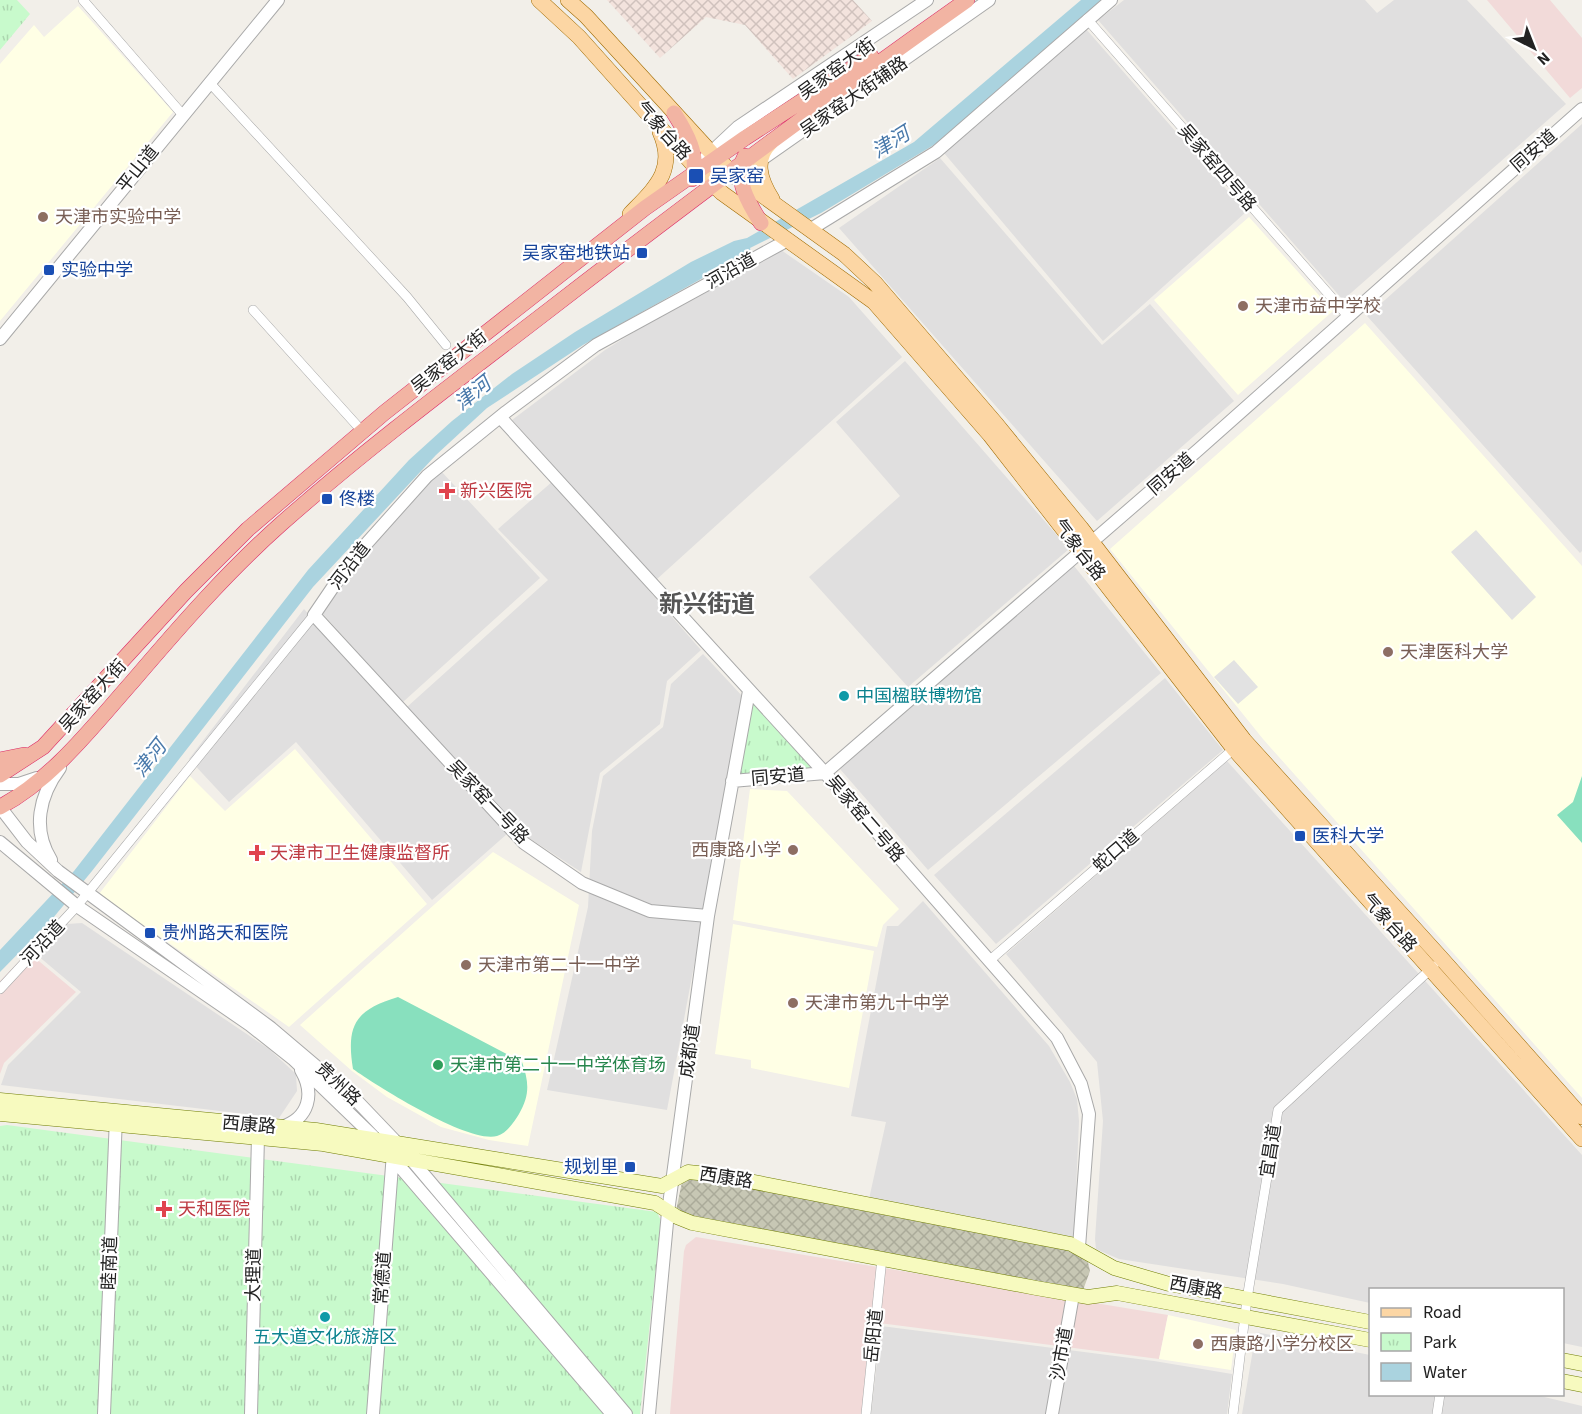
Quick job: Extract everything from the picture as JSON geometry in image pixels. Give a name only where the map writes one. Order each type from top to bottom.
[{"type":"highway","name":"吴家窑大街","points":[[0,807],[44,775],[78,743],[202,602],[259,544],[387,434],[713,184],[738,173],[780,134],[951,0]]},
{"type":"highway","name":"吴家窑大街","points":[[1,774],[43,747],[186,591],[248,529],[362,431],[615,231],[717,154],[875,59],[967,0]]},
{"type":"highway","points":[[761,223],[738,173],[749,148],[793,115],[816,93]]},
{"type":"highway","points":[[667,220],[681,201],[695,170],[690,144],[674,113]]},
{"type":"main road","name":"气象台路","points":[[539,0],[579,37],[695,170],[784,240],[874,302],[1086,547]]},
{"type":"main road","name":"气象台路","points":[[568,0],[586,16],[674,113],[717,154],[777,206],[844,254],[875,283],[997,425],[1086,547],[1239,745],[1431,970],[1582,1139]]},
{"type":"main road","points":[[654,121],[690,144],[717,154],[749,148],[780,134]]},
{"type":"main road","points":[[615,231],[664,172],[666,147],[654,121]]},
{"type":"main road","points":[[777,206],[762,181],[760,162],[763,151],[780,134]]},
{"type":"main road","name":"气象台路","points":[[1239,745],[1442,959],[1582,1118]]},
{"type":"main road","name":"西康路","points":[[0,1100],[85,1109],[116,1119],[395,1151],[656,1185],[672,1182],[688,1172],[718,1175],[1080,1247],[1114,1268],[1169,1284],[1369,1322]]},
{"type":"main road","points":[[0,1106],[62,1111],[85,1109]]},
{"type":"main road","name":"西康路","points":[[0,1117],[15,1115],[279,1128],[377,1140],[412,1161],[655,1203],[692,1223],[1088,1297],[1117,1293],[1369,1340]]},
{"type":"main road","points":[[1564,1360],[1582,1364]]},
{"type":"main road","points":[[1564,1381],[1582,1385]]},
{"type":"street","points":[[83,0],[182,114]]},
{"type":"street","points":[[717,154],[738,127],[927,0]]},
{"type":"street","name":"吴家窑大街辅路","points":[[738,173],[760,162],[989,0]]},
{"type":"street","points":[[808,227],[936,152],[1087,19],[1112,0]]},
{"type":"street","name":"平山道","points":[[0,339],[272,2]]},
{"type":"street","name":"吴家窑四号路","points":[[1087,19],[1347,315]]},
{"type":"street","points":[[208,82],[302,180],[407,297],[446,345]]},
{"type":"street","name":"同安道","points":[[732,781],[825,773],[1086,547],[1582,108]]},
{"type":"street","name":"河沿道","points":[[0,989],[77,906],[314,615],[350,562],[427,476],[500,417],[596,345],[784,240]]},
{"type":"street","points":[[253,310],[362,431]]},
{"type":"street","name":"吴家窑二号路","points":[[500,417],[825,773],[1057,1038],[1081,1084],[1089,1126],[1080,1247]]},
{"type":"street","name":"吴家窑一号路","points":[[314,615],[524,843],[582,883],[650,911],[708,916]]},
{"type":"street","name":"成都道","points":[[649,1414],[672,1182],[708,916],[749,691]]},
{"type":"street","points":[[58,871],[42,840],[39,817],[52,778],[78,743]]},
{"type":"street","name":"蛇口道","points":[[989,961],[1239,745]]},
{"type":"street","points":[[1,774],[19,784],[44,775]]},
{"type":"street","name":"贵州路","points":[[0,807],[27,842],[58,871],[309,1058],[356,1100],[395,1151],[610,1413]]},
{"type":"street","name":"贵州路","points":[[0,842],[77,906],[250,1025],[293,1059],[377,1140]]},
{"type":"street","name":"宜昌道","points":[[1233,1414],[1247,1299],[1278,1110],[1442,959]]},
{"type":"street","points":[[279,1128],[301,1117],[308,1105],[308,1082],[293,1059]]},
{"type":"street","name":"睦南道","points":[[104,1414],[116,1119]]},
{"type":"street","name":"大理道","points":[[251,1414],[258,1137]]},
{"type":"street","name":"常德道","points":[[373,1414],[395,1151]]},
{"type":"street","points":[[412,1161],[626,1414]]},
{"type":"street","name":"岳阳道","points":[[866,1414],[882,1258]]},
{"type":"street","name":"沙市道","points":[[1052,1414],[1073,1294]]},
{"type":"street","points":[[1437,1414],[1440,1396]]},
{"type":"shaded area","points":[[607,0],[853,0],[872,21],[793,79],[745,25],[706,17],[660,58]]},
{"type":"shaded area","points":[[1124,0],[1365,0],[1377,13],[1394,0],[1467,0],[1566,104],[1343,300],[1098,20]]},
{"type":"shaded area","points":[[1487,0],[1550,0],[1582,38],[1582,88],[1570,98]]},
{"type":"shaded area","name":"天津市实验中学","points":[[78,6],[173,112],[0,321],[0,64],[34,25],[44,37]]},
{"type":"shaded area","points":[[1086,29],[1246,212],[1103,341],[944,153]]},
{"type":"shaded area","points":[[1582,124],[1582,551],[1580,553],[1367,316]]},
{"type":"shaded area","points":[[940,158],[1102,345],[1150,304],[1234,401],[1097,521],[839,228]]},
{"type":"shaded area","name":"天津市益中学校","points":[[1249,217],[1333,311],[1238,395],[1154,300]]},
{"type":"shaded area","points":[[781,250],[849,297],[902,357],[656,580],[512,420],[605,350],[718,280]]},
{"type":"shaded area","name":"天津医科大学","points":[[1365,323],[1582,566],[1582,1098],[1263,739],[1110,549]]},
{"type":"shaded area","points":[[905,361],[1069,549],[908,687],[809,577],[900,496],[836,422]]},
{"type":"shaded area","points":[[441,471],[540,578],[403,702],[322,613],[355,566],[429,480]]},
{"type":"shaded area","points":[[553,481],[701,650],[667,681],[660,724],[600,773],[581,872],[526,836],[407,707],[548,580],[498,529]]},
{"type":"shaded area","points":[[1476,530],[1536,597],[1512,620],[1451,552]]},
{"type":"shaded area","points":[[1074,566],[1161,673],[928,870],[840,769]]},
{"type":"shaded area","points":[[304,609],[507,834],[432,900],[296,742],[229,802],[189,759]]},
{"type":"shaded area","points":[[703,654],[744,698],[667,1110],[547,1090],[588,907],[592,831],[603,776],[663,727],[671,684]]},
{"type":"shaded area","points":[[1234,660],[1258,687],[1238,704],[1214,677]]},
{"type":"shaded area","points":[[1165,678],[1223,750],[996,944],[934,875]]},
{"type":"shaded area","name":"天津市卫生健康监督所","points":[[295,749],[427,904],[289,1027],[99,894],[190,776],[225,811]]},
{"type":"shaded area","points":[[1227,761],[1582,1155],[1582,1347],[1564,1343],[1564,1288],[1369,1288],[1369,1303],[1283,1284],[1119,1259],[1096,1249],[1103,1121],[1097,1062],[1006,954]]},
{"type":"shaded area","name":"西康路小学","points":[[750,789],[787,791],[899,909],[883,925],[877,947],[733,920]]},
{"type":"shaded area","name":"天津市第二十一中学","points":[[493,852],[579,905],[528,1146],[489,1140],[441,1127],[387,1097],[352,1071],[300,1025]]},
{"type":"shaded area","points":[[923,901],[1049,1046],[1070,1082],[1077,1099],[1079,1121],[1074,1237],[869,1199],[886,1122],[851,1116],[887,926],[898,926]]},
{"type":"shaded area","points":[[82,923],[269,1049],[296,1074],[297,1091],[279,1118],[1,1085],[8,1065],[81,992],[37,955],[67,924]]},
{"type":"shaded area","name":"天津市第九十中学","points":[[733,924],[874,951],[849,1088],[751,1068],[751,1060],[715,1054]]},
{"type":"shaded area","points":[[28,952],[76,992],[4,1063],[0,1074],[0,981]]},
{"type":"shaded area","points":[[686,1175],[1073,1249],[1087,1258],[1090,1271],[1082,1293],[826,1241],[704,1222],[676,1211],[683,1177]]},
{"type":"shaded area","points":[[696,1237],[1168,1315],[1159,1359],[879,1323],[865,1414],[670,1414],[684,1251],[686,1245]]},
{"type":"shaded area","name":"西康路小学分校区","points":[[1168,1315],[1236,1330],[1231,1370],[1159,1359]]},
{"type":"shaded area","points":[[881,1326],[1154,1361],[1232,1374],[1227,1414],[871,1414]]},
{"type":"shaded area","points":[[1256,1332],[1369,1355],[1369,1396],[1540,1396],[1582,1406],[1582,1414],[1242,1414]]},
{"type":"green space","points":[[0,0],[17,0],[30,14],[0,50]]},
{"type":"green space","points":[[754,691],[829,773],[736,782]]},
{"type":"green space","points":[[1582,776],[1582,843],[1557,815],[1573,802]]},
{"type":"green space","name":"天津市第二十一中学体育场","points":[[398,997],[522,1062],[527,1082],[527,1094],[523,1107],[504,1132],[497,1136],[484,1136],[445,1123],[402,1100],[353,1069],[351,1041],[357,1021],[372,1008]]},
{"type":"green space","name":"五大道文化旅游区","points":[[7,1125],[657,1212],[661,1221],[640,1414],[0,1414],[0,1126]]},
{"type":"water","points":[[1081,0],[1102,0],[937,143],[821,213],[750,248],[751,251],[583,345],[487,408],[436,455],[313,587],[92,871],[53,918],[0,972],[0,950],[74,871],[308,570],[409,460],[452,421],[512,374],[575,332],[691,262],[734,241],[747,238],[914,142]]},
{"type":"place","name":"吴家窑","points":[[696,176]]},
{"type":"place","name":"天津市实验中学","points":[[43,217]]},
{"type":"place","name":"吴家窑地铁站","points":[[642,253]]},
{"type":"place","name":"实验中学","points":[[49,270]]},
{"type":"place","name":"天津市益中学校","points":[[1243,306]]},
{"type":"place","name":"新兴医院","points":[[447,491]]},
{"type":"place","name":"佟楼","points":[[327,499]]},
{"type":"place","name":"天津医科大学","points":[[1388,652]]},
{"type":"place","name":"中国楹联博物馆","points":[[844,696]]},
{"type":"place","name":"医科大学","points":[[1300,836]]},
{"type":"place","name":"西康路小学","points":[[793,850]]},
{"type":"place","name":"天津市卫生健康监督所","points":[[257,853]]},
{"type":"place","name":"贵州路天和医院","points":[[150,933]]},
{"type":"place","name":"天津市第二十一中学","points":[[466,965]]},
{"type":"place","name":"天津市第九十中学","points":[[793,1003]]},
{"type":"place","name":"天津市第二十一中学体育场","points":[[438,1065]]},
{"type":"place","name":"规划里","points":[[630,1167]]},
{"type":"place","name":"天和医院","points":[[164,1209]]},
{"type":"place","name":"五大道文化旅游区","points":[[325,1317]]},
{"type":"place","name":"西康路小学分校区","points":[[1198,1344]]},
{"type":"district","name":"新兴街道","points":[[707,604]]},
{"type":"water label","name":"津河","points":[[891,143]]},
{"type":"water label","name":"津河","points":[[473,394]]},
{"type":"water label","name":"津河","points":[[150,759]]}]
